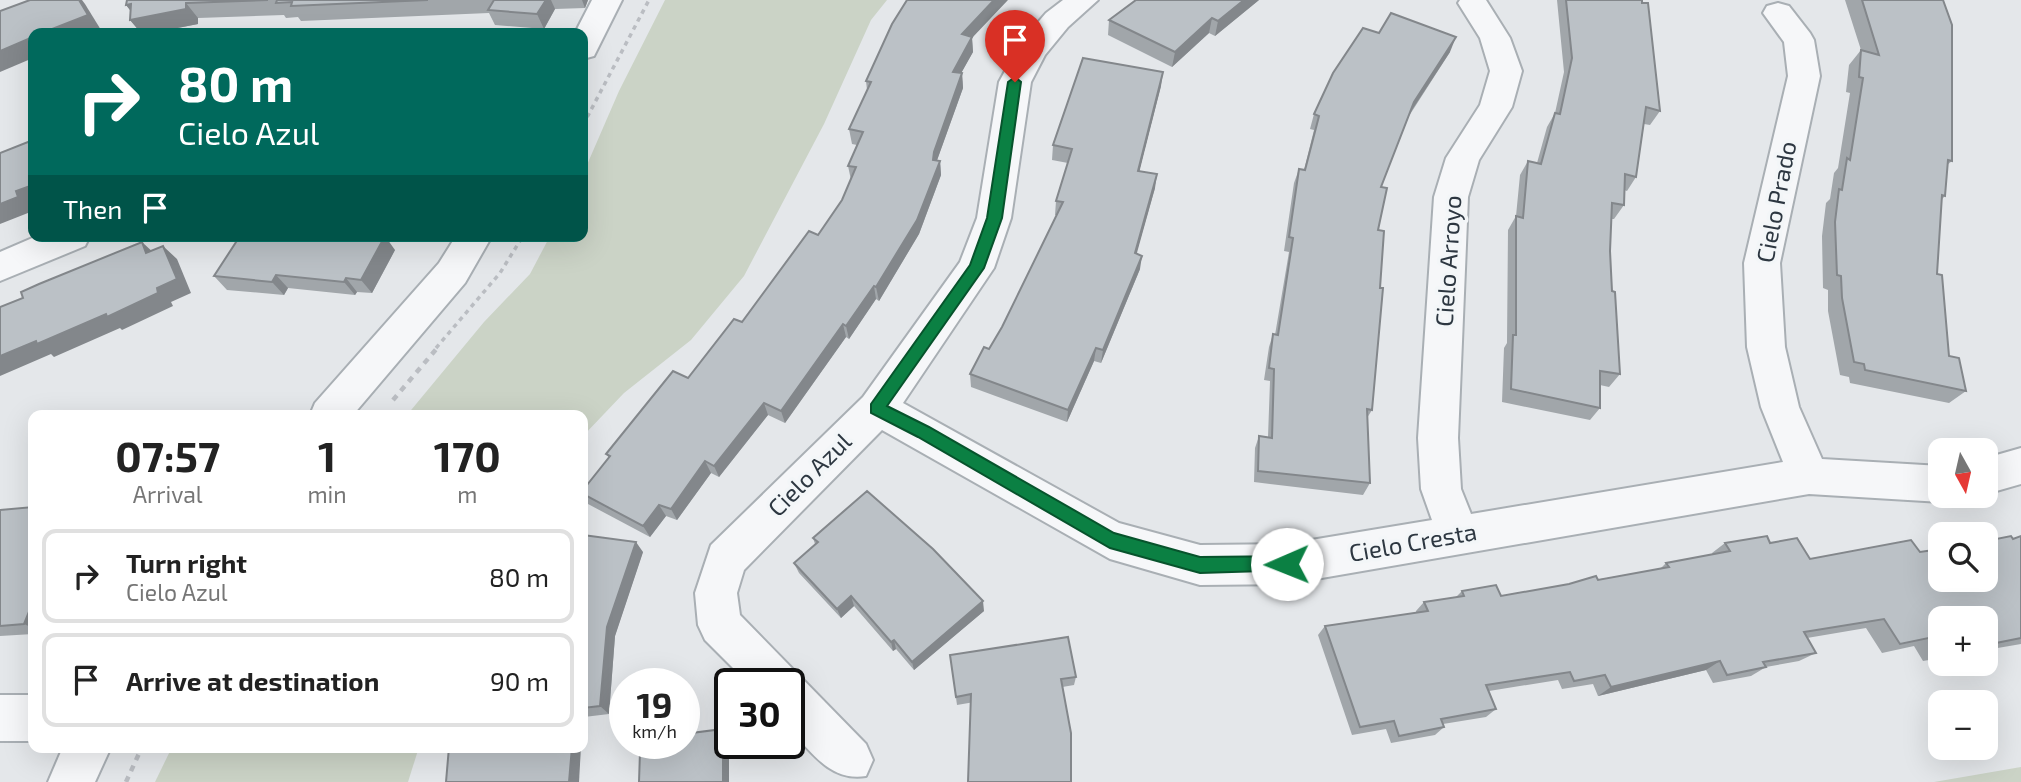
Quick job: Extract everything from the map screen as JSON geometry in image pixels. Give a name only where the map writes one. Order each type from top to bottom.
[{"type":"street","points":[[588,38],[607,0]]},
{"type":"street","name":"Cielo Azul","points":[[764,668],[720,625],[716,593],[726,559],[877,409],[976,268],[995,218],[1015,82],[1057,20],[1083,0]]},
{"type":"street","name":"Cielo Arroyo","points":[[1458,535],[1441,489],[1438,438],[1451,197],[1463,158],[1496,107],[1506,71],[1495,38],[1473,3]]},
{"type":"street","name":"Cielo Prado","points":[[1779,13],[1799,40],[1804,76],[1762,263],[1766,347],[1780,407],[1810,476]]},
{"type":"street","points":[[0,267],[59,242]]},
{"type":"street","points":[[333,410],[452,273],[471,242]]},
{"type":"street","name":"Cielo Cresta","points":[[877,409],[924,432],[1110,540],[1200,565],[1287,564],[1810,476],[1928,483]]},
{"type":"street","points":[[1998,472],[2021,466]]},
{"type":"street","points":[[805,711],[850,760]]},
{"type":"street","points":[[0,718],[28,719]]},
{"type":"street","points":[[71,782],[85,753]]},
{"type":"path","points":[[588,116],[649,0]]},
{"type":"path","points":[[126,782],[139,753]]},
{"type":"shaded area","points":[[665,0],[887,0],[871,20],[824,124],[744,276],[691,340],[624,393],[588,431],[588,410],[411,410],[484,322],[530,274],[547,242],[588,242],[588,162],[619,91]]},
{"type":"shaded area","points":[[169,753],[417,753],[408,782],[155,782]]},
{"type":"shaded area","points":[[2021,767],[2021,782],[1934,782]]},
{"type":"building","points":[[30,0],[79,0],[88,15],[55,28],[28,28],[28,39],[0,51],[0,11]]},
{"type":"building","points":[[127,0],[268,0],[186,3],[186,9],[130,20],[131,4],[126,5]]},
{"type":"building","points":[[277,0],[428,0],[291,6],[292,2],[276,3]]},
{"type":"building","points":[[494,0],[546,0],[537,14],[488,10]]},
{"type":"building","points":[[907,0],[994,0],[962,34],[972,37],[953,72],[962,73],[934,152],[933,160],[940,161],[917,220],[876,287],[874,286],[846,326],[843,324],[781,411],[764,403],[714,466],[705,461],[671,509],[659,505],[643,526],[588,497],[588,484],[610,456],[606,454],[673,371],[688,378],[734,319],[742,322],[809,231],[818,235],[842,200],[856,167],[848,166],[863,132],[849,129],[871,82],[866,81],[892,24]]},
{"type":"building","points":[[1136,0],[1244,0],[1218,21],[1212,18],[1175,52],[1109,20]]},
{"type":"building","points":[[1566,0],[1642,0],[1642,3],[1648,3],[1660,111],[1646,107],[1636,177],[1625,174],[1624,205],[1612,203],[1610,251],[1620,374],[1600,371],[1600,408],[1511,389],[1513,335],[1516,335],[1516,216],[1523,218],[1528,161],[1541,164],[1555,113],[1560,114],[1572,58]]},
{"type":"building","points":[[1862,0],[1943,0],[1952,25],[1952,161],[1948,160],[1945,196],[1942,195],[1937,274],[1942,275],[1949,356],[1959,358],[1966,391],[1865,370],[1864,364],[1854,362],[1842,298],[1841,276],[1837,275],[1835,222],[1839,189],[1842,190],[1847,158],[1850,160],[1863,78],[1859,77],[1861,50],[1879,55]]},
{"type":"building","points":[[1391,13],[1456,37],[1414,102],[1381,187],[1387,188],[1378,230],[1384,231],[1380,288],[1383,288],[1372,410],[1367,409],[1370,483],[1258,471],[1259,436],[1272,438],[1274,369],[1269,368],[1273,334],[1278,335],[1293,238],[1289,237],[1299,169],[1305,170],[1319,116],[1314,114],[1333,73],[1363,28],[1379,33]]},
{"type":"building","points":[[1083,58],[1163,72],[1138,171],[1157,174],[1135,253],[1142,256],[1103,350],[1096,348],[1068,410],[970,374],[984,347],[989,349],[1002,327],[1063,202],[1056,201],[1072,149],[1053,145]]},
{"type":"building","points":[[28,142],[28,187],[16,191],[18,197],[0,204],[0,153]]},
{"type":"building","points":[[142,242],[146,253],[163,246],[177,279],[157,288],[158,293],[107,317],[106,314],[37,344],[36,341],[0,356],[0,307],[23,298],[21,292]]},
{"type":"building","points":[[236,242],[382,242],[361,280],[346,278],[344,282],[276,275],[272,282],[214,276]]},
{"type":"building","points":[[867,491],[933,549],[983,601],[912,662],[851,596],[837,609],[794,563],[818,542],[813,538]]},
{"type":"building","points":[[28,507],[28,614],[24,624],[0,626],[0,510]]},
{"type":"building","points":[[588,536],[636,542],[607,627],[600,706],[588,707]]},
{"type":"building","points":[[1767,536],[1770,543],[1797,538],[1810,559],[1911,540],[1920,552],[1928,551],[1928,592],[1998,592],[1998,539],[2021,536],[2021,638],[1998,643],[1998,606],[1928,606],[1928,638],[1900,644],[1884,619],[1804,632],[1816,653],[1763,662],[1766,667],[1727,675],[1720,661],[1611,687],[1605,675],[1574,681],[1570,672],[1486,685],[1496,709],[1441,719],[1444,727],[1399,736],[1394,721],[1360,727],[1325,626],[1428,611],[1424,602],[1464,596],[1462,591],[1496,585],[1501,596],[1569,584],[1596,576],[1598,580],[1669,567],[1666,563],[1730,551],[1725,543]]},
{"type":"building","points":[[1068,637],[1076,677],[1061,679],[1071,733],[1071,782],[968,782],[971,694],[956,697],[950,655]]},
{"type":"building","points":[[714,730],[714,759],[723,759],[723,782],[639,782],[640,759],[700,759],[700,732]]},
{"type":"building","points":[[448,753],[571,753],[569,782],[446,782]]},
{"type":"route","points":[[1015,82],[1004,139],[995,218],[976,268],[877,409],[924,432],[1110,540],[1200,565],[1287,564]]}]
